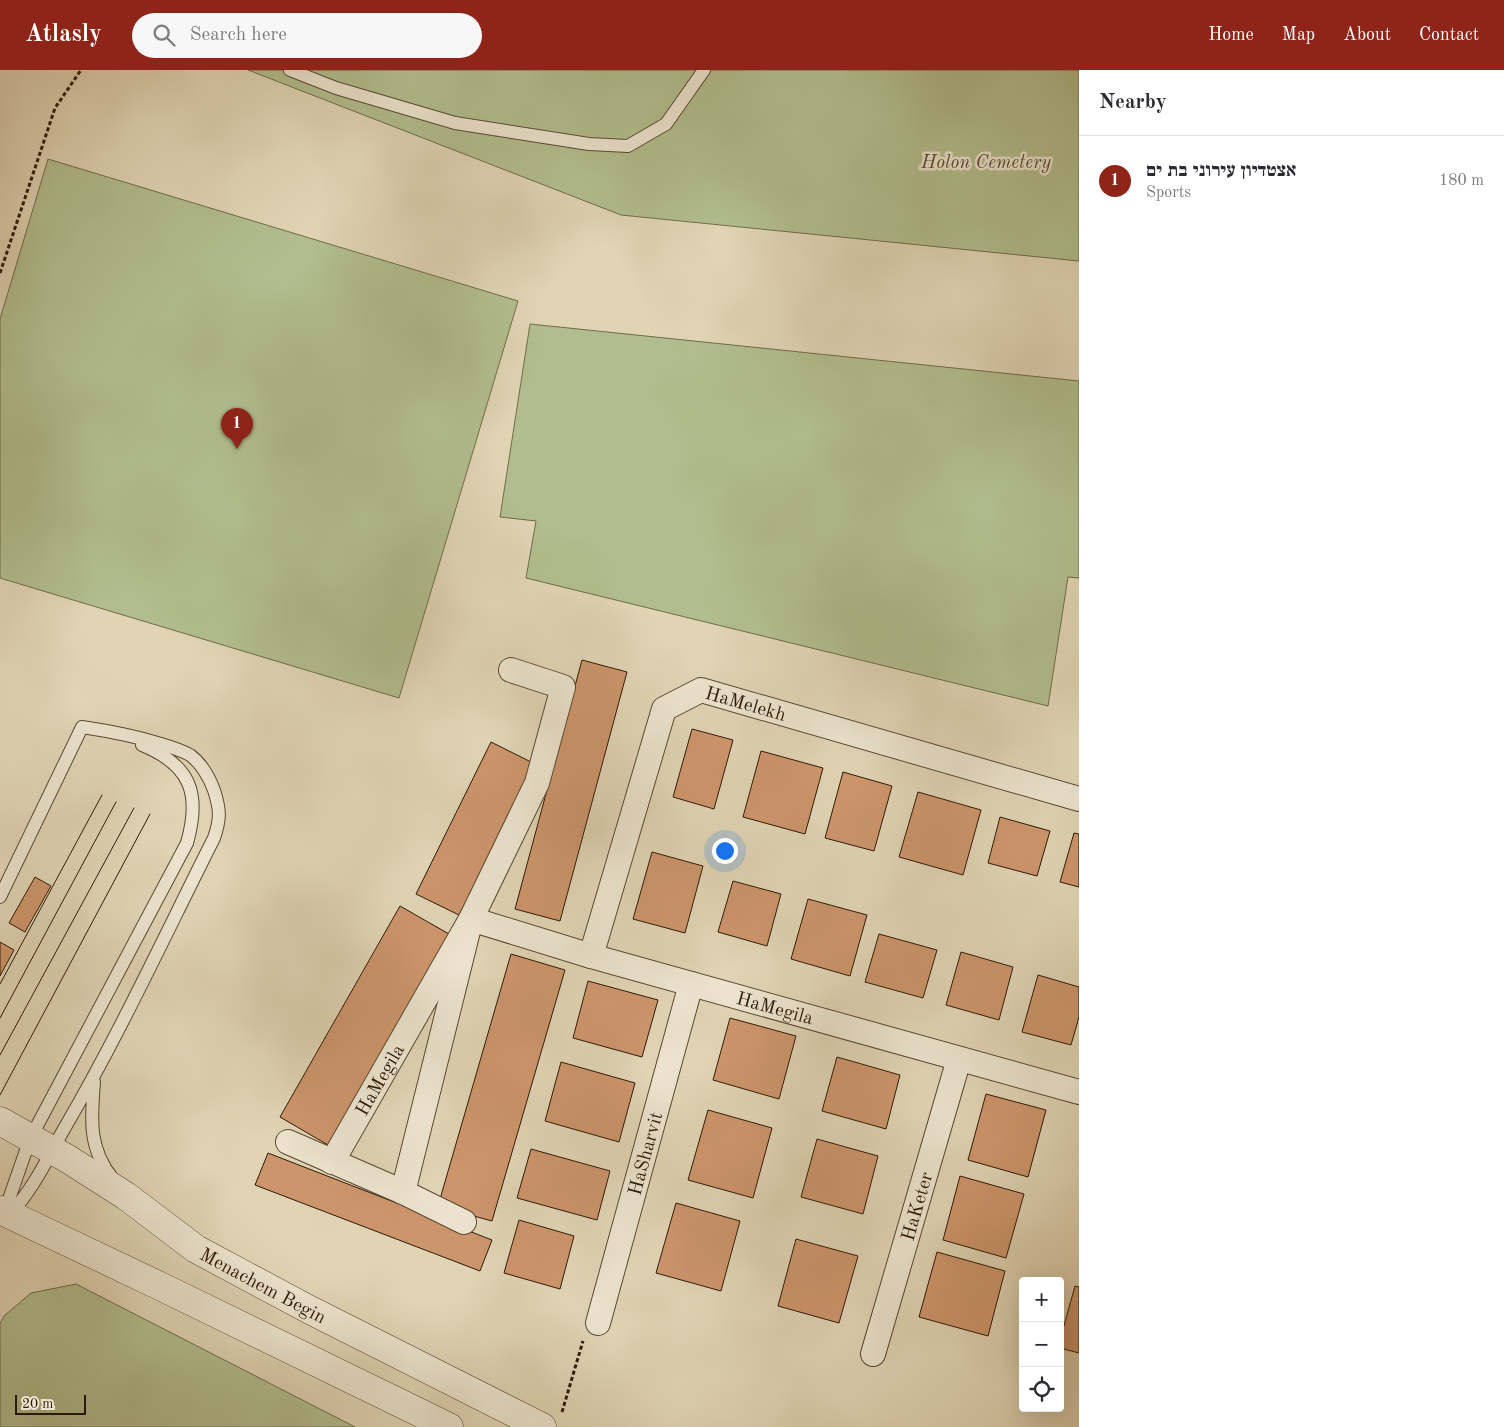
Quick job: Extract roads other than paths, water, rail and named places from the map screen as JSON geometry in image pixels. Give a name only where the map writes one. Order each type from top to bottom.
[{"type":"street","name":"HaMegila","points":[[332,1162],[472,919],[537,782],[563,687],[511,670]]},
{"type":"street","name":"HaMelekh","points":[[591,956],[664,709],[700,690],[1079,799]]},
{"type":"street","name":"HaMegila","points":[[472,919],[591,956],[1079,1092]]},
{"type":"street","name":"HaMegila","points":[[403,1192],[472,919]]},
{"type":"street","name":"HaSharvit","points":[[598,1323],[691,984]]},
{"type":"street","name":"HaKeter","points":[[874,1354],[959,1059]]},
{"type":"street","name":"Menachem Begin","points":[[0,1121],[126,1196],[196,1250],[310,1310],[551,1423]]},
{"type":"street","points":[[288,1142],[403,1192],[464,1222]]},
{"type":"street","points":[[4,1213],[162,1286],[417,1418],[449,1427]]},
{"type":"lane","points":[[290,70],[336,88],[454,123],[588,144],[628,146],[666,124],[704,70]]},
{"type":"lane","points":[[0,897],[82,726]]},
{"type":"lane","points":[[4,1213],[22,1202],[34,1184],[41,1144],[95,1077],[214,838],[219,824],[220,811],[210,780],[190,755],[175,748],[136,736],[82,726]]},
{"type":"lane","points":[[4,1213],[9,1199],[41,1144],[187,843],[193,823],[192,793],[188,779],[173,763],[154,750],[82,726]]},
{"type":"lane","points":[[95,1077],[91,1123],[93,1137],[106,1171],[126,1196]]},
{"type":"tram line","points":[[0,984],[102,795]]},
{"type":"tram line","points":[[0,1018],[116,802]]},
{"type":"tram line","points":[[0,1055],[134,808]]},
{"type":"tram line","points":[[0,1095],[150,814]]},
{"type":"place","name":"אצטדיון עירוני בת ים","points":[[237,449]]},
{"type":"park label","name":"Holon Cemetery","points":[[986,161]]}]
